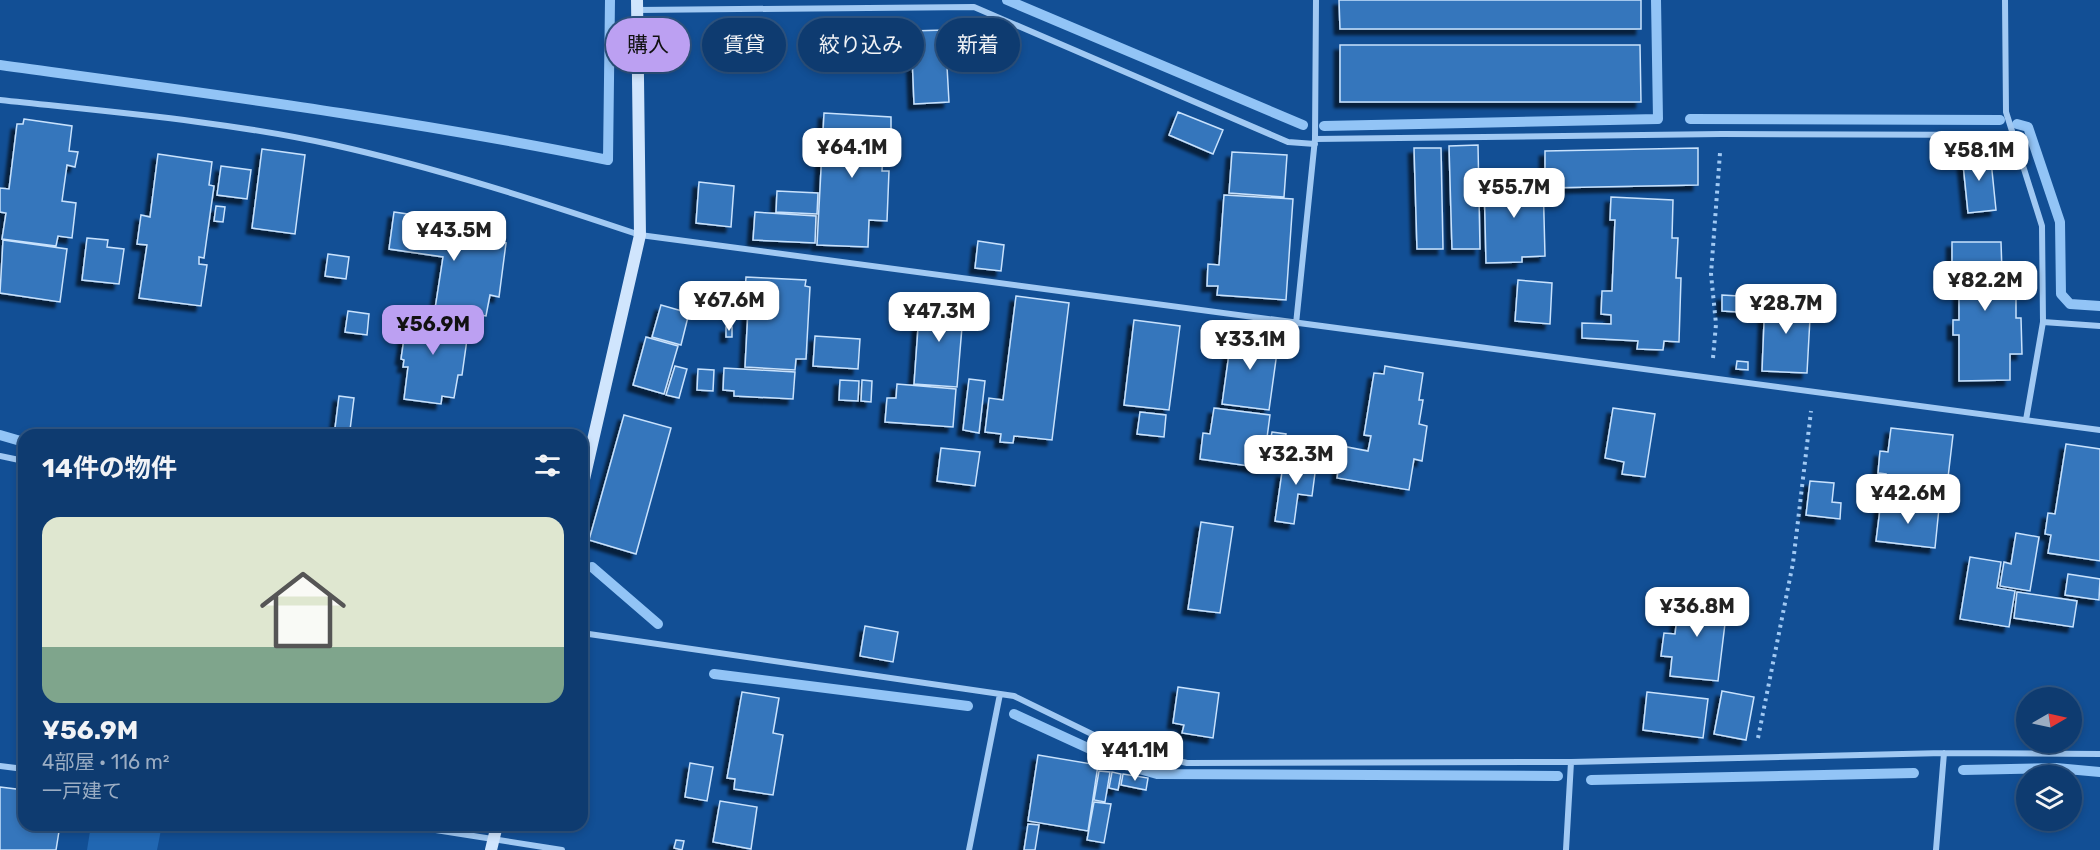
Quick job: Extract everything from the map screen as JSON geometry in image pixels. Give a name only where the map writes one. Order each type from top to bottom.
[{"type":"street","points":[[1296,324],[1315,141],[1316,0]]},
{"type":"street","points":[[2005,0],[2006,112],[2042,226],[2043,322],[2026,420]]},
{"type":"street","points":[[588,462],[640,235],[637,5],[974,7],[1287,142],[1722,134],[2014,135]]},
{"type":"street","points":[[0,100],[208,123],[334,145],[537,200],[640,235],[2100,430]]},
{"type":"street","points":[[2043,322],[2100,326]]},
{"type":"street","points":[[0,456],[18,460]]},
{"type":"street","points":[[588,634],[1014,696],[1100,738],[1143,753],[1187,763],[1571,762],[1944,753],[2100,754]]},
{"type":"street","points":[[969,850],[1000,694]]},
{"type":"street","points":[[1936,850],[1944,753]]},
{"type":"street","points":[[1566,850],[1571,762]]},
{"type":"street","points":[[0,766],[18,768]]},
{"type":"street","points":[[432,831],[492,844],[562,850]]},
{"type":"path","points":[[1711,379],[1716,324],[1711,274],[1722,134]]},
{"type":"path","points":[[1754,758],[1793,563],[1814,393]]},
{"type":"shaded area","points":[[90,831],[161,831],[157,850],[87,850]]},
{"type":"building","points":[[1339,0],[1641,0],[1641,29],[1340,29]]},
{"type":"building","points":[[936,30],[936,72],[947,72],[949,102],[914,104],[913,72],[924,72],[924,31]]},
{"type":"building","points":[[1340,45],[1640,45],[1641,102],[1340,102]]},
{"type":"building","points":[[1178,112],[1223,130],[1213,154],[1169,135]]},
{"type":"building","points":[[824,113],[891,117],[891,133],[884,133],[882,171],[889,171],[887,221],[869,220],[868,247],[817,245]]},
{"type":"building","points":[[24,119],[72,126],[69,151],[78,152],[75,167],[67,165],[62,201],[76,203],[72,238],[58,236],[56,246],[2,239],[6,213],[0,212],[0,188],[9,189],[17,124],[23,124]]},
{"type":"building","points":[[1478,145],[1480,249],[1452,249],[1449,146]]},
{"type":"building","points":[[1414,148],[1441,148],[1443,249],[1417,249]]},
{"type":"building","points":[[1698,148],[1698,185],[1545,188],[1545,151]]},
{"type":"building","points":[[262,149],[305,155],[295,234],[252,228]]},
{"type":"building","points":[[1990,151],[1996,210],[1968,213],[1962,154]]},
{"type":"building","points":[[1232,152],[1287,155],[1284,197],[1229,193]]},
{"type":"building","points":[[158,154],[212,162],[209,185],[214,186],[204,258],[199,257],[199,264],[207,265],[201,306],[139,298],[147,245],[137,244],[141,215],[150,217]]},
{"type":"building","points":[[221,166],[251,170],[247,199],[217,195]]},
{"type":"building","points":[[1543,178],[1545,256],[1522,257],[1522,262],[1486,263],[1484,179]]},
{"type":"building","points":[[699,182],[734,186],[731,227],[696,223]]},
{"type":"building","points":[[777,191],[818,193],[817,214],[776,212]]},
{"type":"building","points":[[1224,195],[1293,199],[1286,300],[1217,295],[1218,286],[1207,286],[1208,264],[1219,265]]},
{"type":"building","points":[[1611,197],[1673,200],[1672,238],[1678,238],[1676,278],[1681,278],[1679,342],[1664,341],[1663,350],[1637,349],[1638,341],[1582,338],[1582,323],[1611,324],[1611,315],[1601,314],[1602,291],[1612,291],[1615,220],[1610,220]]},
{"type":"building","points":[[216,206],[225,207],[223,222],[214,221]]},
{"type":"building","points":[[394,212],[449,220],[447,234],[506,243],[499,297],[490,295],[486,316],[435,309],[443,257],[389,249]]},
{"type":"building","points":[[755,212],[816,216],[815,243],[753,240]]},
{"type":"building","points":[[87,238],[108,240],[107,247],[124,249],[119,284],[82,280]]},
{"type":"building","points":[[3,240],[67,249],[60,302],[0,293]]},
{"type":"building","points":[[978,241],[1004,245],[1001,271],[975,268]]},
{"type":"building","points":[[1952,242],[2001,242],[2002,272],[2016,272],[2016,318],[2021,318],[2022,354],[2010,354],[2010,380],[1959,381],[1959,335],[1953,335],[1953,320],[1959,320],[1959,278],[1952,278]]},
{"type":"building","points":[[328,254],[349,257],[346,279],[325,276]]},
{"type":"building","points":[[746,277],[806,280],[805,286],[810,287],[806,359],[796,359],[795,370],[745,367],[749,291],[745,291]]},
{"type":"building","points":[[1518,280],[1552,283],[1550,324],[1515,321]]},
{"type":"building","points":[[1722,295],[1756,297],[1755,313],[1722,311]]},
{"type":"building","points":[[1016,296],[1069,303],[1052,440],[1014,436],[1013,443],[1000,442],[1001,434],[985,432],[989,398],[1003,400]]},
{"type":"building","points":[[1765,298],[1811,300],[1807,373],[1762,371]]},
{"type":"building","points":[[920,300],[964,303],[957,387],[914,384]]},
{"type":"building","points":[[661,305],[689,313],[681,345],[652,337]]},
{"type":"building","points":[[348,311],[369,314],[367,335],[345,332]]},
{"type":"building","points":[[408,311],[465,319],[465,325],[469,325],[462,375],[458,375],[454,398],[442,396],[441,404],[404,399],[408,367],[403,367],[404,360],[401,359]]},
{"type":"building","points":[[1134,320],[1180,326],[1169,410],[1124,405]]},
{"type":"building","points":[[726,327],[732,327],[732,337],[726,337]]},
{"type":"building","points":[[1232,332],[1279,338],[1269,410],[1222,404]]},
{"type":"building","points":[[815,336],[860,339],[858,369],[813,366]]},
{"type":"building","points":[[646,337],[678,346],[664,394],[633,385]]},
{"type":"building","points":[[1737,361],[1748,362],[1748,370],[1736,369]]},
{"type":"building","points":[[675,366],[687,369],[679,398],[666,395]]},
{"type":"building","points":[[1385,366],[1423,373],[1419,400],[1423,400],[1419,424],[1427,426],[1422,461],[1414,459],[1409,490],[1337,478],[1342,446],[1368,451],[1371,436],[1364,435],[1374,373],[1384,374]]},
{"type":"building","points":[[724,368],[795,372],[793,399],[734,396],[734,391],[723,390]]},
{"type":"building","points":[[698,369],[714,370],[713,391],[697,390]]},
{"type":"building","points":[[969,379],[985,381],[979,433],[963,430]]},
{"type":"building","points":[[840,380],[859,381],[858,401],[839,400]]},
{"type":"building","points":[[862,380],[872,381],[871,402],[861,401]]},
{"type":"building","points":[[897,384],[956,389],[953,427],[885,422],[887,398],[896,398]]},
{"type":"building","points":[[339,396],[354,398],[350,429],[335,428]]},
{"type":"building","points":[[1214,408],[1270,415],[1263,468],[1200,459],[1203,433],[1210,434]]},
{"type":"building","points":[[1613,408],[1655,414],[1645,477],[1622,474],[1624,462],[1605,458]]},
{"type":"building","points":[[1140,412],[1166,415],[1164,437],[1137,434]]},
{"type":"building","points":[[624,415],[671,428],[636,554],[589,540]]},
{"type":"building","points":[[1891,428],[1953,435],[1945,503],[1883,496],[1886,474],[1878,473],[1880,451],[1888,452]]},
{"type":"building","points":[[1272,432],[1286,434],[1284,449],[1269,447]]},
{"type":"building","points":[[2066,444],[2100,449],[2100,561],[2048,553],[2051,535],[2045,534],[2048,513],[2055,514]]},
{"type":"building","points":[[941,448],[980,452],[975,486],[937,481]]},
{"type":"building","points":[[1300,448],[1318,450],[1312,496],[1298,494],[1294,524],[1275,521],[1282,472],[1297,474]]},
{"type":"building","points":[[1810,481],[1834,483],[1832,502],[1841,503],[1840,519],[1806,515]]},
{"type":"building","points":[[1881,501],[1939,508],[1935,548],[1876,541]]},
{"type":"building","points":[[1201,522],[1233,527],[1220,613],[1188,609]]},
{"type":"building","points":[[2016,533],[2039,537],[2030,591],[2000,586],[2004,562],[2011,564]]},
{"type":"building","points":[[1970,557],[2001,562],[1997,588],[2015,591],[2009,627],[1960,619]]},
{"type":"building","points":[[2068,574],[2100,579],[2099,600],[2065,595]]},
{"type":"building","points":[[2017,592],[2077,601],[2073,627],[2014,618]]},
{"type":"building","points":[[1680,593],[1728,599],[1718,681],[1670,676],[1672,657],[1661,656],[1664,633],[1675,634]]},
{"type":"building","points":[[865,626],[898,632],[893,662],[860,656]]},
{"type":"building","points":[[1178,687],[1219,693],[1213,738],[1182,733],[1184,725],[1173,723]]},
{"type":"building","points":[[1722,691],[1754,697],[1746,740],[1714,734]]},
{"type":"building","points":[[742,692],[779,698],[773,733],[783,735],[773,795],[734,789],[735,779],[727,778]]},
{"type":"building","points":[[1647,692],[1708,699],[1703,738],[1643,730]]},
{"type":"building","points":[[1038,755],[1098,765],[1088,831],[1028,821]]},
{"type":"building","points":[[690,763],[713,767],[707,801],[685,797]]},
{"type":"building","points":[[1099,771],[1110,772],[1105,802],[1094,800]]},
{"type":"building","points":[[1112,772],[1121,774],[1118,790],[1109,788]]},
{"type":"building","points":[[1123,774],[1148,778],[1146,790],[1121,785]]},
{"type":"building","points":[[0,787],[18,789],[18,831],[59,831],[56,850],[0,850]]},
{"type":"building","points":[[720,801],[757,807],[751,849],[713,842]]},
{"type":"building","points":[[1094,802],[1111,804],[1104,843],[1087,840]]},
{"type":"building","points":[[1028,824],[1039,825],[1035,850],[1024,850]]},
{"type":"building","points":[[676,840],[684,841],[682,850],[674,848]]},
{"type":"waterway","points":[[0,65],[381,119],[608,160],[610,0]]},
{"type":"waterway","points":[[1007,0],[1303,125]]},
{"type":"waterway","points":[[1324,126],[1658,119],[1656,0]]},
{"type":"waterway","points":[[1690,119],[2000,120]]},
{"type":"waterway","points":[[2017,124],[2028,127],[2060,222],[2061,294],[2070,304],[2100,306]]},
{"type":"waterway","points":[[0,435],[18,440]]},
{"type":"waterway","points":[[592,567],[658,624]]},
{"type":"waterway","points":[[714,674],[968,706]]},
{"type":"waterway","points":[[1014,714],[1125,765],[1157,774],[1558,776]]},
{"type":"waterway","points":[[1963,770],[2056,768],[2100,772]]},
{"type":"waterway","points":[[1591,780],[1914,773]]}]
